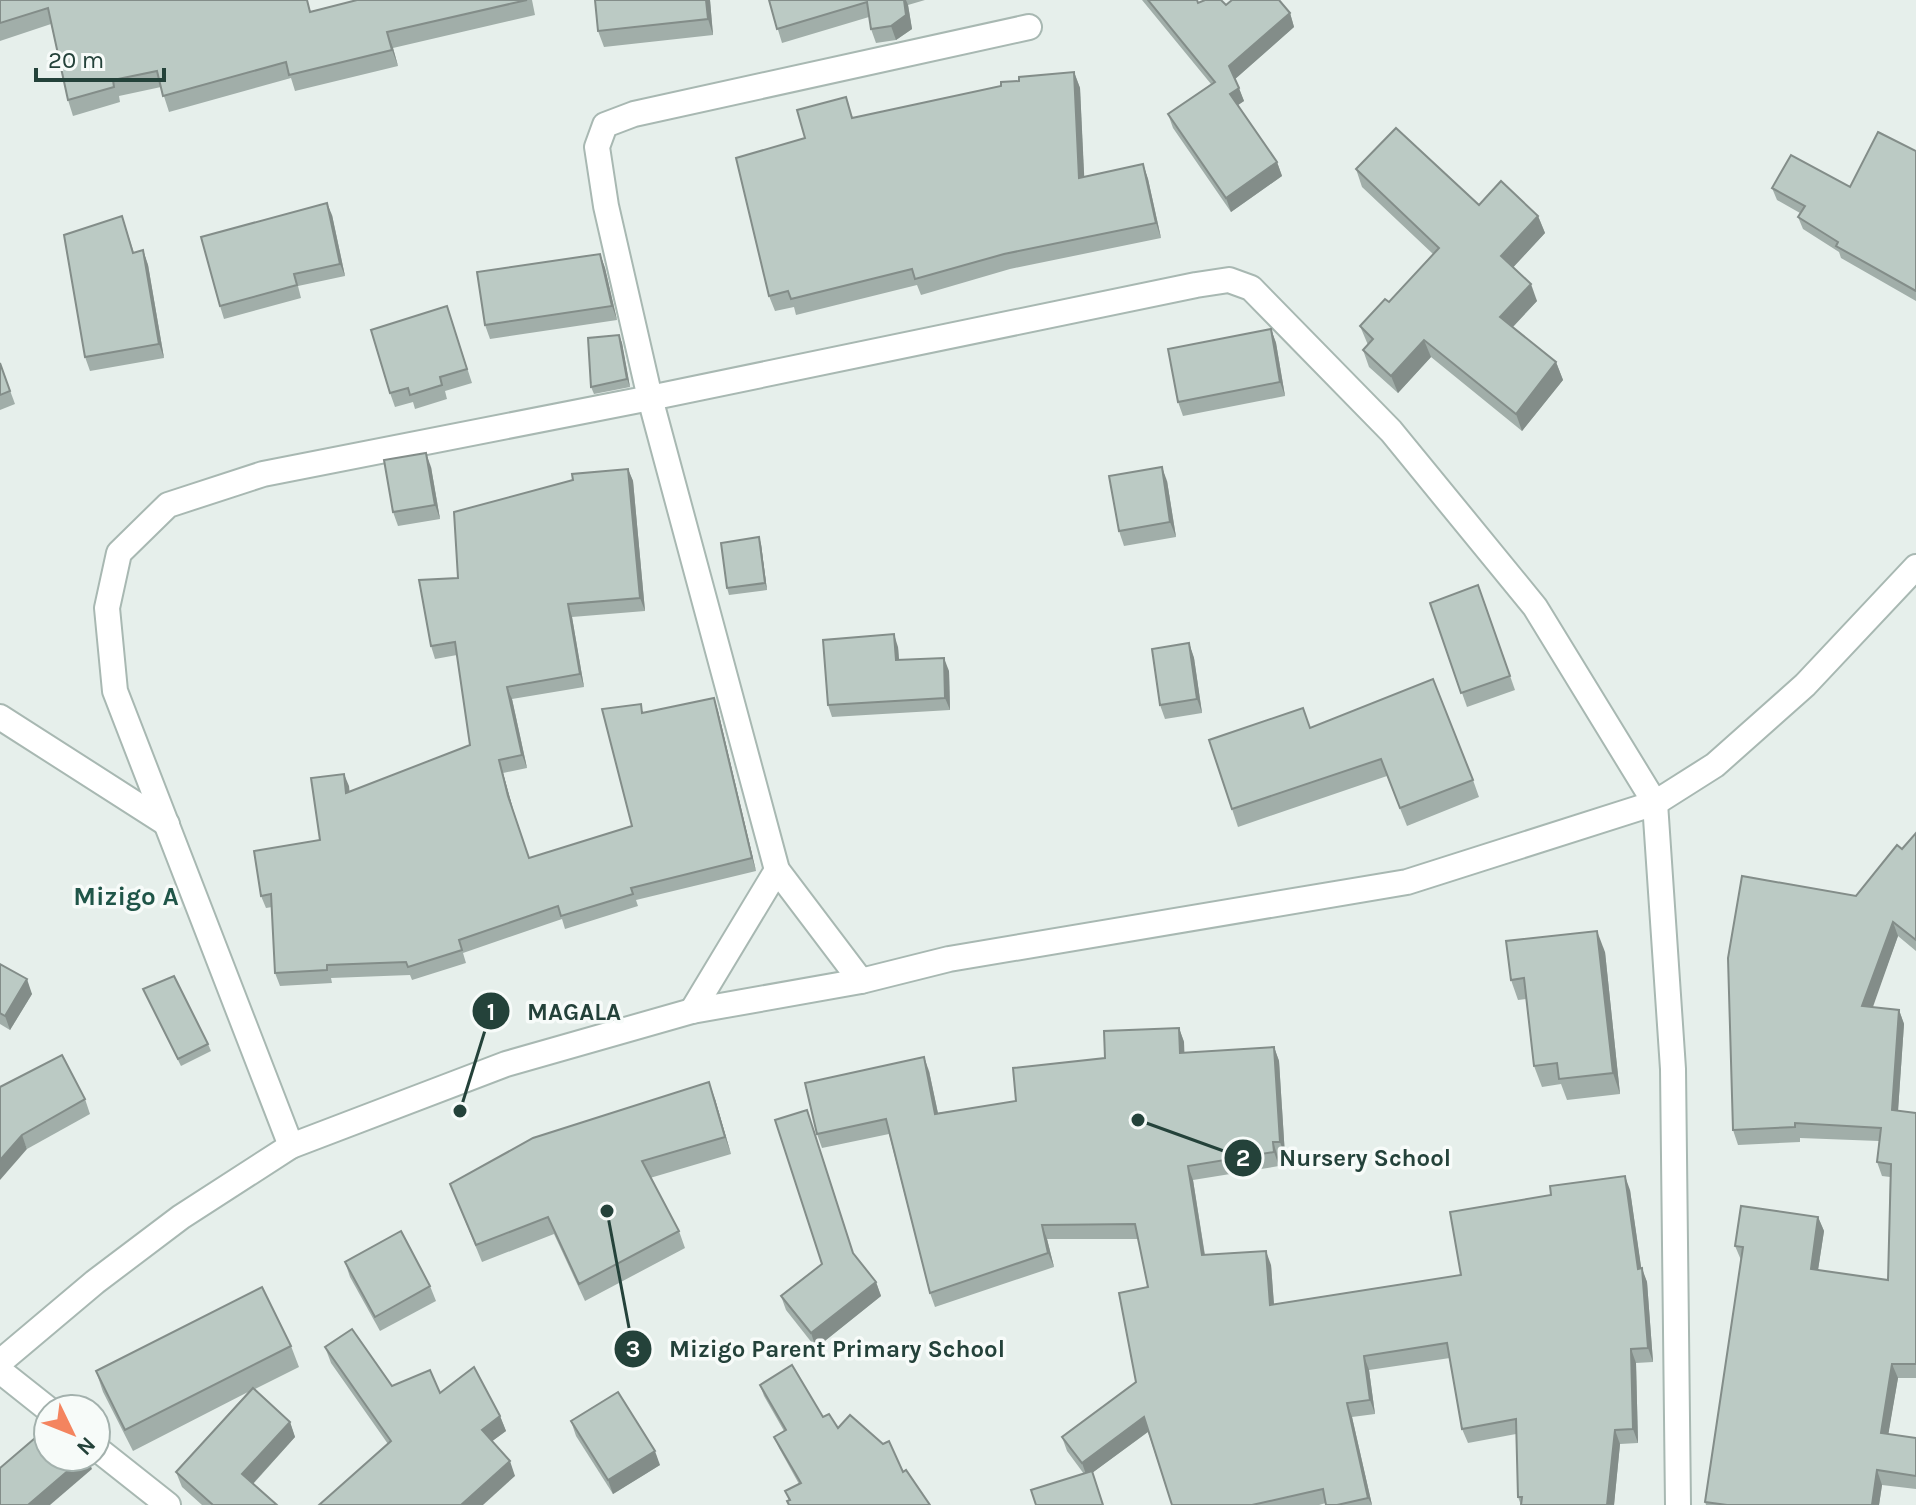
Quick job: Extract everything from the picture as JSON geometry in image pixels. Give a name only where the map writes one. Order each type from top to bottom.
[{"type":"street","points":[[861,981],[777,870],[650,398],[606,206],[597,147],[605,125],[634,114],[1029,27]]},
{"type":"street","points":[[291,1146],[115,691],[107,608],[119,553],[168,505],[263,474],[1229,280],[1251,288],[1391,431],[1535,607],[1655,803],[1673,1069],[1678,1505]]},
{"type":"street","points":[[0,1362],[95,1282],[181,1217],[291,1146],[506,1064],[692,1011],[861,981],[949,959],[1234,914],[1407,882],[1655,803],[1715,765],[1805,685],[1916,567]]},
{"type":"street","points":[[0,717],[167,824]]},
{"type":"street","points":[[692,1011],[777,870]]},
{"type":"street","points":[[0,1371],[32,1396]]},
{"type":"street","points":[[112,1461],[168,1505]]},
{"type":"building","points":[[0,0],[307,0],[310,12],[357,0],[527,0],[387,32],[392,50],[289,75],[286,62],[163,96],[157,71],[113,80],[114,87],[68,100],[48,8],[0,23]]},
{"type":"building","points":[[595,0],[706,0],[708,19],[598,31]]},
{"type":"building","points":[[769,0],[904,0],[906,15],[891,26],[871,29],[867,2],[777,29]]},
{"type":"building","points":[[1148,0],[1197,0],[1198,3],[1221,0],[1226,5],[1232,0],[1279,0],[1290,13],[1229,66],[1239,88],[1230,94],[1277,162],[1226,198],[1168,114],[1215,82]]},
{"type":"building","points":[[1074,72],[1079,178],[1143,164],[1156,223],[1004,254],[915,279],[912,269],[791,299],[788,291],[769,296],[736,158],[805,138],[797,110],[846,97],[852,118],[1001,86],[1001,82],[1019,81],[1019,77]]},
{"type":"building","points":[[1396,128],[1479,205],[1501,181],[1538,216],[1501,256],[1531,284],[1500,317],[1556,362],[1516,414],[1424,340],[1391,376],[1363,350],[1373,339],[1360,326],[1385,299],[1389,302],[1439,248],[1356,169]]},
{"type":"building","points":[[1878,132],[1916,151],[1916,291],[1836,246],[1838,242],[1798,217],[1805,206],[1772,188],[1791,155],[1850,187]]},
{"type":"building","points":[[327,203],[340,264],[294,274],[297,285],[220,306],[201,237]]},
{"type":"building","points":[[122,216],[133,253],[143,250],[159,344],[85,357],[64,235]]},
{"type":"building","points":[[600,254],[612,306],[485,325],[477,272]]},
{"type":"building","points":[[447,306],[467,369],[440,377],[442,385],[410,395],[408,388],[390,393],[371,330]]},
{"type":"building","points":[[1271,329],[1280,382],[1178,402],[1168,349]]},
{"type":"building","points":[[619,335],[627,379],[591,387],[588,338]]},
{"type":"building","points":[[0,363],[10,391],[0,395]]},
{"type":"building","points":[[426,453],[435,505],[393,512],[384,460]]},
{"type":"building","points":[[1162,467],[1170,522],[1119,531],[1109,476]]},
{"type":"building","points":[[628,469],[640,598],[568,604],[580,674],[507,687],[522,755],[499,760],[508,796],[529,858],[632,826],[602,709],[641,704],[642,713],[714,698],[752,858],[631,888],[633,894],[561,916],[558,906],[459,940],[462,950],[408,967],[406,962],[327,965],[327,970],[275,973],[271,894],[261,896],[254,851],[320,840],[311,778],[344,774],[346,793],[470,745],[455,642],[431,646],[419,580],[458,578],[454,512],[573,480],[572,474]]},
{"type":"building","points":[[759,537],[765,583],[727,588],[721,543]]},
{"type":"building","points":[[1478,585],[1510,676],[1461,693],[1430,603]]},
{"type":"building","points":[[894,634],[896,660],[944,658],[945,698],[828,705],[823,640]]},
{"type":"building","points":[[1189,643],[1197,699],[1160,705],[1152,649]]},
{"type":"building","points":[[1433,679],[1473,780],[1400,808],[1381,759],[1232,809],[1209,740],[1303,708],[1310,728]]},
{"type":"building","points":[[1916,833],[1916,940],[1893,922],[1862,1006],[1899,1010],[1892,1110],[1916,1113],[1916,1364],[1892,1364],[1881,1433],[1916,1438],[1916,1476],[1877,1470],[1872,1505],[1727,1505],[1705,1502],[1743,1247],[1735,1246],[1741,1206],[1818,1217],[1811,1269],[1888,1280],[1891,1164],[1877,1162],[1881,1128],[1795,1123],[1795,1127],[1733,1130],[1728,958],[1742,876],[1856,896],[1897,845],[1902,849]]},
{"type":"building","points":[[1597,931],[1613,1073],[1559,1079],[1557,1063],[1534,1066],[1524,978],[1511,980],[1506,941]]},
{"type":"building","points":[[0,964],[27,979],[5,1016],[0,1013]]},
{"type":"building","points":[[174,976],[208,1044],[178,1059],[143,989]]},
{"type":"building","points":[[1179,1028],[1180,1053],[1274,1047],[1280,1142],[1273,1142],[1274,1152],[1188,1166],[1202,1255],[1266,1251],[1270,1305],[1461,1275],[1450,1212],[1551,1195],[1550,1186],[1625,1176],[1638,1269],[1642,1268],[1648,1348],[1631,1349],[1633,1429],[1615,1430],[1607,1505],[1521,1505],[1522,1497],[1518,1497],[1516,1419],[1462,1429],[1447,1343],[1364,1356],[1370,1400],[1347,1403],[1368,1498],[1326,1505],[1323,1489],[1252,1505],[1172,1505],[1144,1417],[1082,1463],[1062,1437],[1136,1382],[1119,1293],[1148,1287],[1135,1224],[1042,1225],[1048,1253],[930,1293],[886,1119],[817,1134],[805,1083],[924,1057],[935,1114],[1016,1101],[1013,1068],[1105,1058],[1104,1031]]},
{"type":"building","points":[[62,1055],[85,1099],[22,1135],[0,1160],[0,1087]]},
{"type":"building","points":[[709,1082],[725,1137],[642,1161],[679,1231],[579,1284],[548,1217],[476,1245],[450,1184],[533,1138]]},
{"type":"building","points":[[807,1110],[853,1253],[876,1282],[811,1333],[781,1296],[822,1264],[775,1120]]},
{"type":"building","points":[[401,1231],[430,1286],[375,1317],[345,1262]]},
{"type":"building","points":[[262,1287],[291,1346],[125,1430],[112,1404],[112,1393],[107,1393],[96,1371]]},
{"type":"building","points":[[352,1329],[392,1386],[430,1370],[440,1393],[474,1367],[500,1416],[482,1430],[510,1461],[461,1505],[319,1505],[391,1441],[325,1347]]},
{"type":"building","points":[[792,1365],[823,1417],[829,1414],[838,1428],[850,1415],[883,1444],[889,1441],[903,1472],[906,1470],[930,1505],[789,1505],[785,1491],[801,1483],[774,1437],[786,1430],[760,1385]]},
{"type":"building","points":[[253,1388],[290,1422],[242,1474],[277,1505],[213,1505],[176,1472]]},
{"type":"building","points":[[618,1392],[655,1451],[608,1480],[571,1421]]},
{"type":"building","points":[[32,1441],[32,1473],[65,1473],[28,1505],[0,1505],[0,1468]]},
{"type":"building","points":[[1092,1471],[1103,1505],[1036,1505],[1031,1490]]},
{"type":"place","name":"MAGALA","points":[[460,1111]]},
{"type":"place","name":"Nursery School","points":[[1138,1120]]},
{"type":"place","name":"Mizigo Parent Primary School","points":[[607,1211]]},
{"type":"district","name":"Mizigo A","points":[[126,896]]}]
